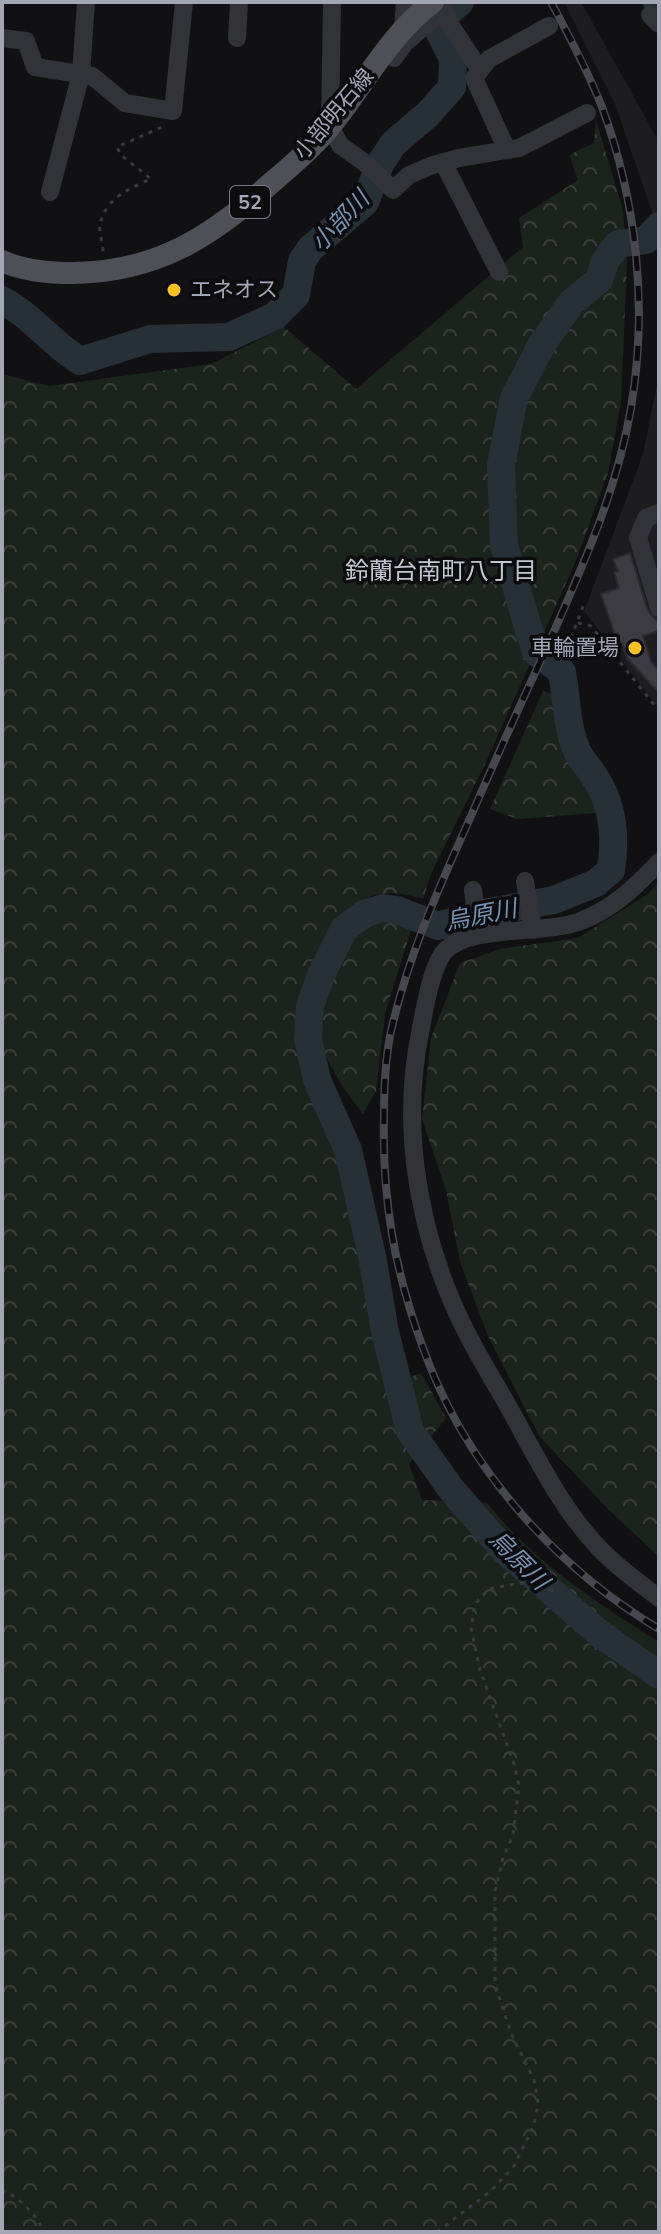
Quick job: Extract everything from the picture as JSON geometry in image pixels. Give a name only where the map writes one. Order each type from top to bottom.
[{"type":"main road","name":"小部明石線","points":[[2,261],[36,271],[92,273],[134,265],[183,248],[215,230],[314,145],[403,28],[438,10]]},
{"type":"street","points":[[50,192],[81,74],[86,2]]},
{"type":"street","points":[[2,38],[26,41],[35,67],[92,76],[125,103],[173,111],[184,2]]},
{"type":"street","points":[[237,38],[239,2]]},
{"type":"street","points":[[332,2],[330,126],[340,145],[369,166],[393,190],[409,175],[443,162],[519,148],[587,113]]},
{"type":"street","points":[[403,28],[405,2]]},
{"type":"street","points":[[330,126],[354,110],[405,43],[438,10],[480,70]]},
{"type":"street","points":[[507,150],[474,78],[489,59],[549,26]]},
{"type":"street","points":[[443,162],[499,272]]},
{"type":"street","points":[[659,513],[646,518],[638,538],[659,608]]},
{"type":"street","points":[[659,862],[622,900],[576,923],[477,932],[443,953],[434,974],[414,1064],[411,1115],[416,1170],[435,1254],[451,1301],[473,1345],[569,1511],[597,1546],[659,1598]]},
{"type":"street","points":[[525,881],[533,926]]},
{"type":"street","points":[[474,894],[477,932]]},
{"type":"path","points":[[92,254],[104,251],[100,225],[109,207],[125,189],[151,179],[121,155],[117,147],[169,124],[173,111]]},
{"type":"path","points":[[571,638],[584,604]]},
{"type":"path","points":[[578,623],[591,626],[659,711]]},
{"type":"path","points":[[437,2232],[491,2191],[514,2166],[534,2125],[538,2103],[534,2080],[511,2033],[495,1984],[495,1892],[503,1858],[513,1835],[519,1786],[480,1670],[471,1628],[475,1604],[489,1589],[521,1583],[555,1591]]},
{"type":"path","points":[[2,2190],[15,2196],[44,2232]]},
{"type":"shaded area","points":[[564,2],[581,2],[659,142],[659,232],[615,104]]},
{"type":"shaded area","points":[[659,374],[659,709],[584,611],[643,454]]},
{"type":"green space","points":[[596,120],[623,210],[627,262],[621,402],[608,473],[575,563],[486,762],[431,874],[423,899],[400,894],[376,895],[362,901],[349,918],[361,922],[393,919],[412,927],[385,1013],[376,1091],[363,1114],[342,1086],[321,1048],[300,1052],[357,1161],[378,1247],[391,1384],[421,1373],[446,1418],[409,1464],[422,1500],[487,1503],[545,1562],[589,1596],[659,1642],[659,2232],[2,2232],[2,374],[49,386],[211,364],[284,327],[356,389],[523,247],[519,218],[578,180],[569,155],[594,143]]},
{"type":"green space","points":[[543,691],[557,695],[553,715],[566,750],[594,787],[596,813],[518,819],[490,809]]},
{"type":"green space","points":[[659,882],[659,1557],[608,1509],[539,1436],[488,1336],[460,1262],[446,1190],[422,1119],[431,1038],[460,963],[500,949],[578,938],[648,894]]},
{"type":"building","points":[[630,553],[648,611],[659,623],[659,631],[643,636],[651,661],[659,671],[659,693],[627,658],[622,643],[618,644],[601,594],[619,588],[614,572],[618,571],[613,559]]},
{"type":"waterway","name":"小部川","points":[[2,300],[80,361],[150,339],[229,337],[275,316],[296,295],[302,261],[310,249],[365,202],[380,164],[393,144],[428,114],[452,87],[453,59],[438,29],[438,21],[460,2]]},
{"type":"waterway","name":"烏原川","points":[[659,226],[646,240],[618,244],[605,261],[599,280],[571,303],[542,344],[514,398],[501,465],[504,545],[536,652],[562,672],[574,743],[607,801],[613,835],[611,870],[596,883],[554,900],[484,913],[438,926],[397,910],[383,908],[364,914],[344,929],[321,975],[310,1006],[308,1039],[317,1080],[348,1150],[372,1256],[385,1332],[410,1431],[451,1489],[505,1551],[600,1634],[659,1675]]},
{"type":"railway","points":[[551,2],[597,94],[624,180],[639,294],[639,332],[631,408],[617,469],[586,558],[444,877],[404,982],[386,1066],[385,1176],[397,1261],[412,1316],[440,1388],[461,1430],[487,1470],[548,1542],[583,1574],[659,1629]]},
{"type":"place","name":"エネオス","points":[[174,290]]},
{"type":"place","name":"車輪置場","points":[[635,648]]},
{"type":"district","name":"鈴蘭台南町八丁目","points":[[441,571]]}]
